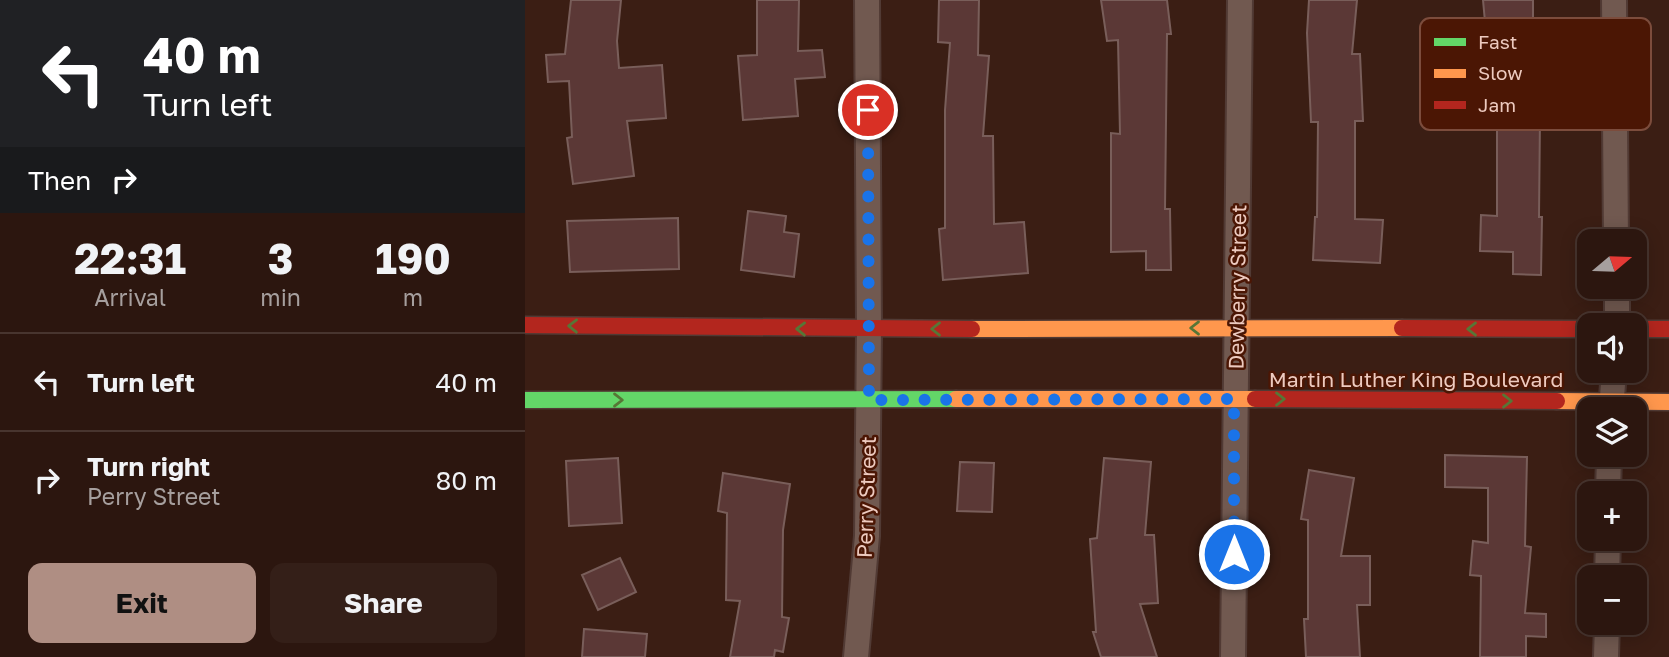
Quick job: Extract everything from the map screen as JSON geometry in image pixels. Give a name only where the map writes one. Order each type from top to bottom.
[{"type":"main road","points":[[525,325],[869,330],[1577,329]]},
{"type":"main road","points":[[1647,330],[1669,329]]},
{"type":"main road","name":"Martin Luther King Boulevard","points":[[525,400],[1234,399],[1577,404]]},
{"type":"main road","name":"Martin Luther King Boulevard","points":[[1647,403],[1669,402]]},
{"type":"street","name":"Perry Street","points":[[856,657],[867,536],[867,0]]},
{"type":"street","name":"Dewberry Street","points":[[1233,657],[1240,0]]},
{"type":"street","points":[[1614,0],[1614,18]]},
{"type":"street","points":[[1615,130],[1616,229]]},
{"type":"street","points":[[1607,635],[1607,657]]},
{"type":"building","points":[[571,0],[621,0],[617,41],[619,68],[662,65],[666,118],[627,121],[634,176],[573,184],[567,138],[572,137],[569,81],[548,82],[546,55],[565,54]]},
{"type":"building","points":[[757,0],[799,0],[798,51],[822,50],[825,77],[795,79],[798,116],[743,120],[738,56],[757,55]]},
{"type":"building","points":[[939,0],[979,0],[978,55],[989,56],[983,136],[993,136],[994,224],[1024,222],[1028,273],[943,280],[939,229],[945,228],[945,110],[950,43],[938,42]]},
{"type":"building","points":[[1101,0],[1167,0],[1171,34],[1167,34],[1165,209],[1170,209],[1171,270],[1146,270],[1146,251],[1111,252],[1111,133],[1120,134],[1118,40],[1107,41]]},
{"type":"building","points":[[1309,0],[1357,0],[1352,54],[1360,54],[1363,121],[1355,121],[1355,219],[1383,220],[1380,263],[1313,260],[1317,217],[1318,122],[1311,122],[1307,33]]},
{"type":"building","points":[[1483,0],[1533,0],[1533,18],[1485,18]]},
{"type":"building","points":[[1497,130],[1540,130],[1541,275],[1513,274],[1513,252],[1480,251],[1481,215],[1497,216]]},
{"type":"building","points":[[748,211],[786,216],[784,232],[799,234],[794,277],[741,270]]},
{"type":"building","points":[[678,218],[679,269],[570,272],[567,221]]},
{"type":"building","points":[[1445,455],[1527,457],[1525,546],[1531,547],[1525,613],[1546,614],[1546,637],[1526,636],[1526,657],[1480,657],[1481,576],[1470,575],[1473,541],[1488,543],[1488,488],[1445,487]]},
{"type":"building","points":[[618,458],[622,523],[569,526],[566,461]]},
{"type":"building","points":[[1104,458],[1151,462],[1145,535],[1154,535],[1158,603],[1140,604],[1157,657],[1101,657],[1093,632],[1096,632],[1090,539],[1097,538]]},
{"type":"building","points":[[960,462],[994,463],[992,512],[957,511]]},
{"type":"building","points":[[1309,470],[1354,478],[1341,556],[1370,556],[1370,605],[1357,605],[1360,657],[1306,657],[1304,619],[1308,619],[1308,520],[1301,519]]},
{"type":"building","points":[[723,473],[790,484],[783,530],[782,617],[789,618],[783,652],[775,650],[774,657],[730,657],[740,601],[726,600],[727,513],[718,511]]},
{"type":"building","points":[[620,558],[636,592],[598,610],[582,575]]},
{"type":"building","points":[[584,629],[647,634],[645,657],[582,657]]},
{"type":"traffic: fast","points":[[525,400],[956,399]]},
{"type":"traffic: slow","points":[[972,329],[1402,328]]},
{"type":"traffic: slow","points":[[956,399],[1255,399]]},
{"type":"traffic: slow","points":[[1557,401],[1669,402]]},
{"type":"traffic: jam","points":[[525,325],[972,329]]},
{"type":"traffic: jam","points":[[1402,328],[1577,329]]},
{"type":"traffic: jam","points":[[1647,329],[1669,329]]},
{"type":"traffic: jam","points":[[1255,399],[1557,401]]},
{"type":"route","points":[[868,110],[869,400],[1234,399],[1234,554]]}]
